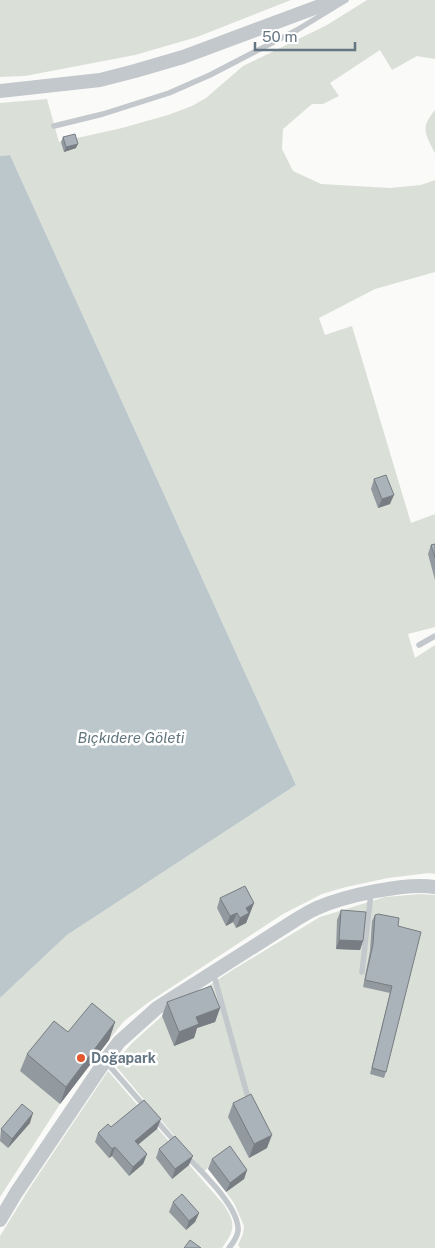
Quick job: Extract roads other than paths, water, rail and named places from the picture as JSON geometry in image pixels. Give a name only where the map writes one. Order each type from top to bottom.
[{"type":"street","points":[[0,91],[100,80],[135,71],[183,57],[336,0]]},
{"type":"street","points":[[0,1220],[21,1184],[105,1061],[119,1042],[145,1017],[213,972],[317,908],[345,898],[371,892],[414,887],[435,887]]},
{"type":"lane","points":[[54,126],[103,114],[169,93],[210,75],[297,30],[346,0]]},
{"type":"lane","points":[[419,646],[435,636]]},
{"type":"lane","points":[[362,972],[371,892]]},
{"type":"lane","points":[[213,972],[247,1094]]},
{"type":"lane","points":[[105,1061],[227,1202],[236,1217],[238,1230],[237,1237],[229,1248]]},
{"type":"water","name":"Bıçkıdere Göleti","points":[[10,155],[296,785],[67,935],[0,998],[0,156]]},
{"type":"place","name":"Doğapark","points":[[81,1058]]}]
